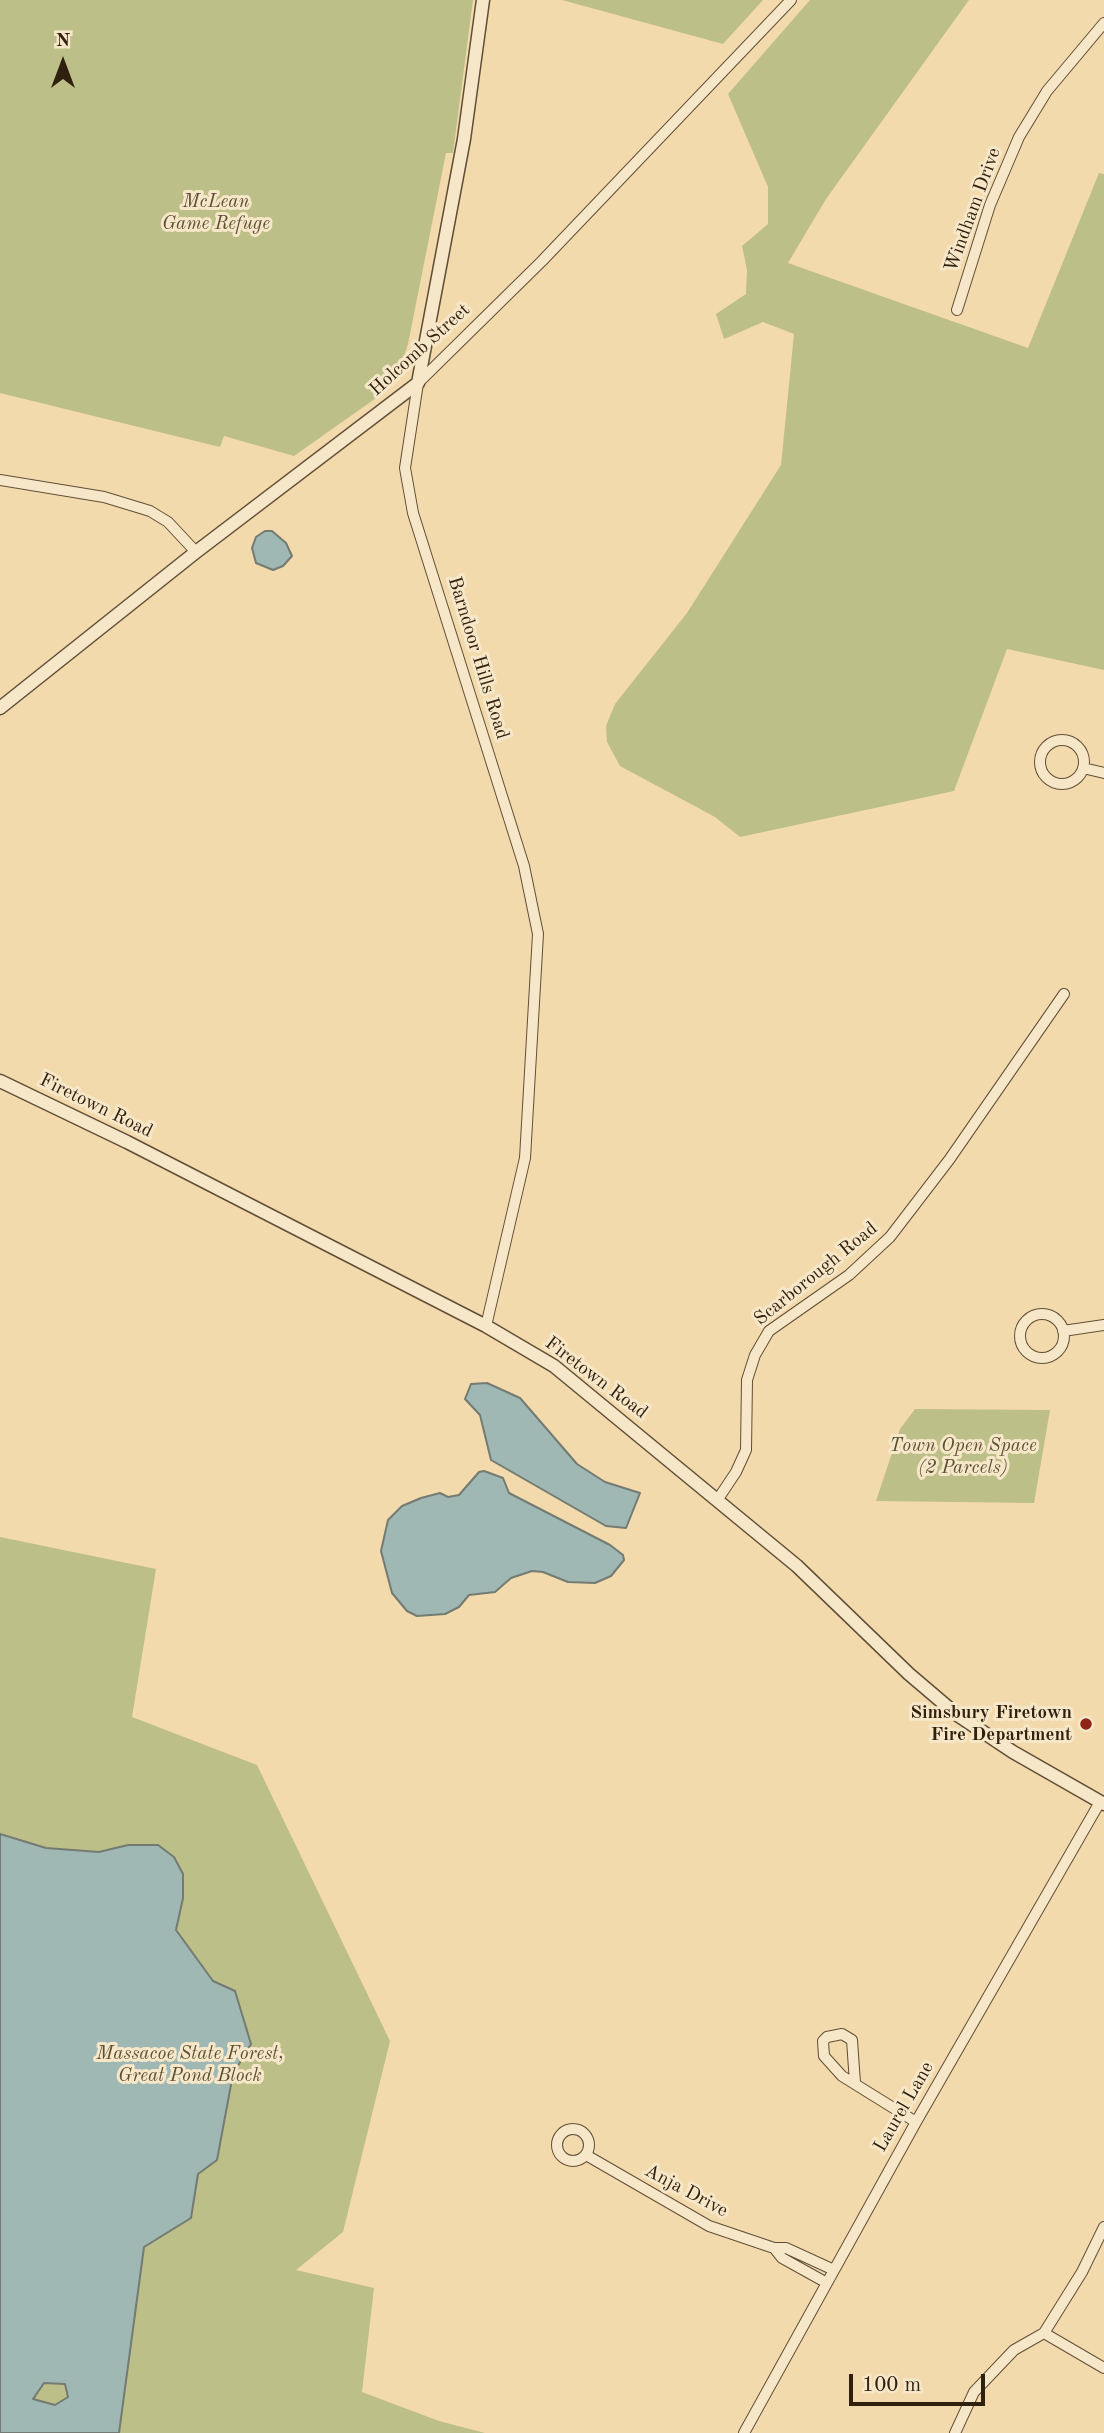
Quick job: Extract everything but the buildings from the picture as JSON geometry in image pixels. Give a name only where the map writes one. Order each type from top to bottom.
[{"type":"street","name":"Barndoor Hills Road","points":[[483,0],[464,139],[418,383],[405,468],[413,513],[524,866],[538,934],[525,1158],[486,1326]]},
{"type":"street","name":"Holcomb Street","points":[[0,708],[196,552],[418,383],[542,261],[791,0]]},
{"type":"street","name":"Windham Drive","points":[[957,310],[990,205],[1018,137],[1047,91],[1104,23]]},
{"type":"street","points":[[0,480],[104,497],[150,511],[168,522],[196,552]]},
{"type":"street","points":[[1067,740],[1082,754],[1083,768],[1068,783],[1053,782],[1042,772],[1040,757],[1047,745],[1067,740]]},
{"type":"street","points":[[1083,768],[1104,773]]},
{"type":"street","name":"Scarborough Road","points":[[718,1499],[736,1472],[746,1450],[747,1380],[755,1355],[769,1331],[849,1275],[890,1237],[949,1160],[972,1123],[1064,994]]},
{"type":"street","name":"Firetown Road","points":[[0,1081],[127,1142],[486,1326],[554,1366],[797,1566],[909,1674],[956,1714],[1013,1752],[1103,1800]]},
{"type":"street","points":[[1036,1315],[1056,1319],[1063,1331],[1062,1346],[1044,1358],[1029,1355],[1020,1343],[1021,1328],[1036,1315]]},
{"type":"street","points":[[1063,1331],[1104,1325]]},
{"type":"street","name":"Laurel Lane","points":[[744,2433],[916,2122],[1103,1800]]},
{"type":"street","points":[[855,2083],[852,2040],[842,2034],[827,2037],[823,2049],[827,2060],[842,2076],[916,2122]]},
{"type":"street","name":"Anja Drive","points":[[586,2155],[709,2226],[774,2248],[786,2248],[834,2270]]},
{"type":"street","points":[[955,2433],[974,2392],[1014,2350],[1044,2333],[1082,2272],[1104,2227]]},
{"type":"street","name":"Anja Drive","points":[[774,2248],[782,2258],[827,2283]]},
{"type":"street","points":[[1044,2333],[1104,2368]]},
{"type":"green space","name":"McLean Game Refuge","points":[[0,0],[473,0],[453,153],[446,153],[408,344],[397,378],[386,391],[294,456],[224,436],[220,447],[0,393]]},
{"type":"green space","points":[[562,0],[763,0],[723,44]]},
{"type":"green space","points":[[810,0],[969,0],[826,199],[788,263],[1028,348],[1099,173],[1104,174],[1104,670],[1007,649],[954,791],[740,837],[715,817],[620,766],[607,742],[606,726],[615,704],[687,613],[781,465],[794,334],[763,322],[724,339],[716,314],[746,294],[747,270],[742,246],[768,224],[768,187],[728,94]]},
{"type":"green space","name":"Town Open Space (2 Parcels)","points":[[915,1409],[1050,1410],[1034,1503],[876,1501],[900,1429]]},
{"type":"green space","name":"Massacoe State Forest, Great Pond Block","points":[[0,1537],[156,1569],[132,1717],[257,1765],[390,2041],[343,2232],[296,2270],[374,2288],[362,2392],[439,2421],[485,2433],[0,2433]]},
{"type":"water","points":[[265,531],[272,531],[286,543],[292,556],[283,566],[273,570],[256,563],[252,548],[256,537]]},
{"type":"water","points":[[487,1383],[520,1398],[577,1464],[605,1482],[640,1493],[626,1528],[606,1526],[491,1460],[480,1415],[465,1399],[471,1384]]},
{"type":"water","points":[[484,1471],[503,1478],[509,1493],[610,1545],[623,1555],[624,1560],[611,1576],[595,1583],[568,1582],[543,1572],[532,1571],[511,1578],[495,1592],[469,1595],[459,1607],[445,1614],[417,1616],[407,1611],[392,1593],[381,1551],[388,1520],[402,1506],[421,1498],[440,1493],[448,1497],[459,1495],[479,1472]]},
{"type":"water","points":[[0,1834],[46,1848],[99,1852],[128,1845],[158,1845],[174,1857],[183,1874],[183,1898],[176,1930],[213,1981],[235,1991],[251,2044],[233,2074],[217,2160],[198,2174],[191,2218],[144,2247],[119,2433],[0,2433]],"holes":[[[44,2383],[65,2384],[68,2397],[55,2405],[33,2399]]]},
{"type":"place","name":"Simsbury Firetown Fire Department","points":[[1086,1724]]}]
